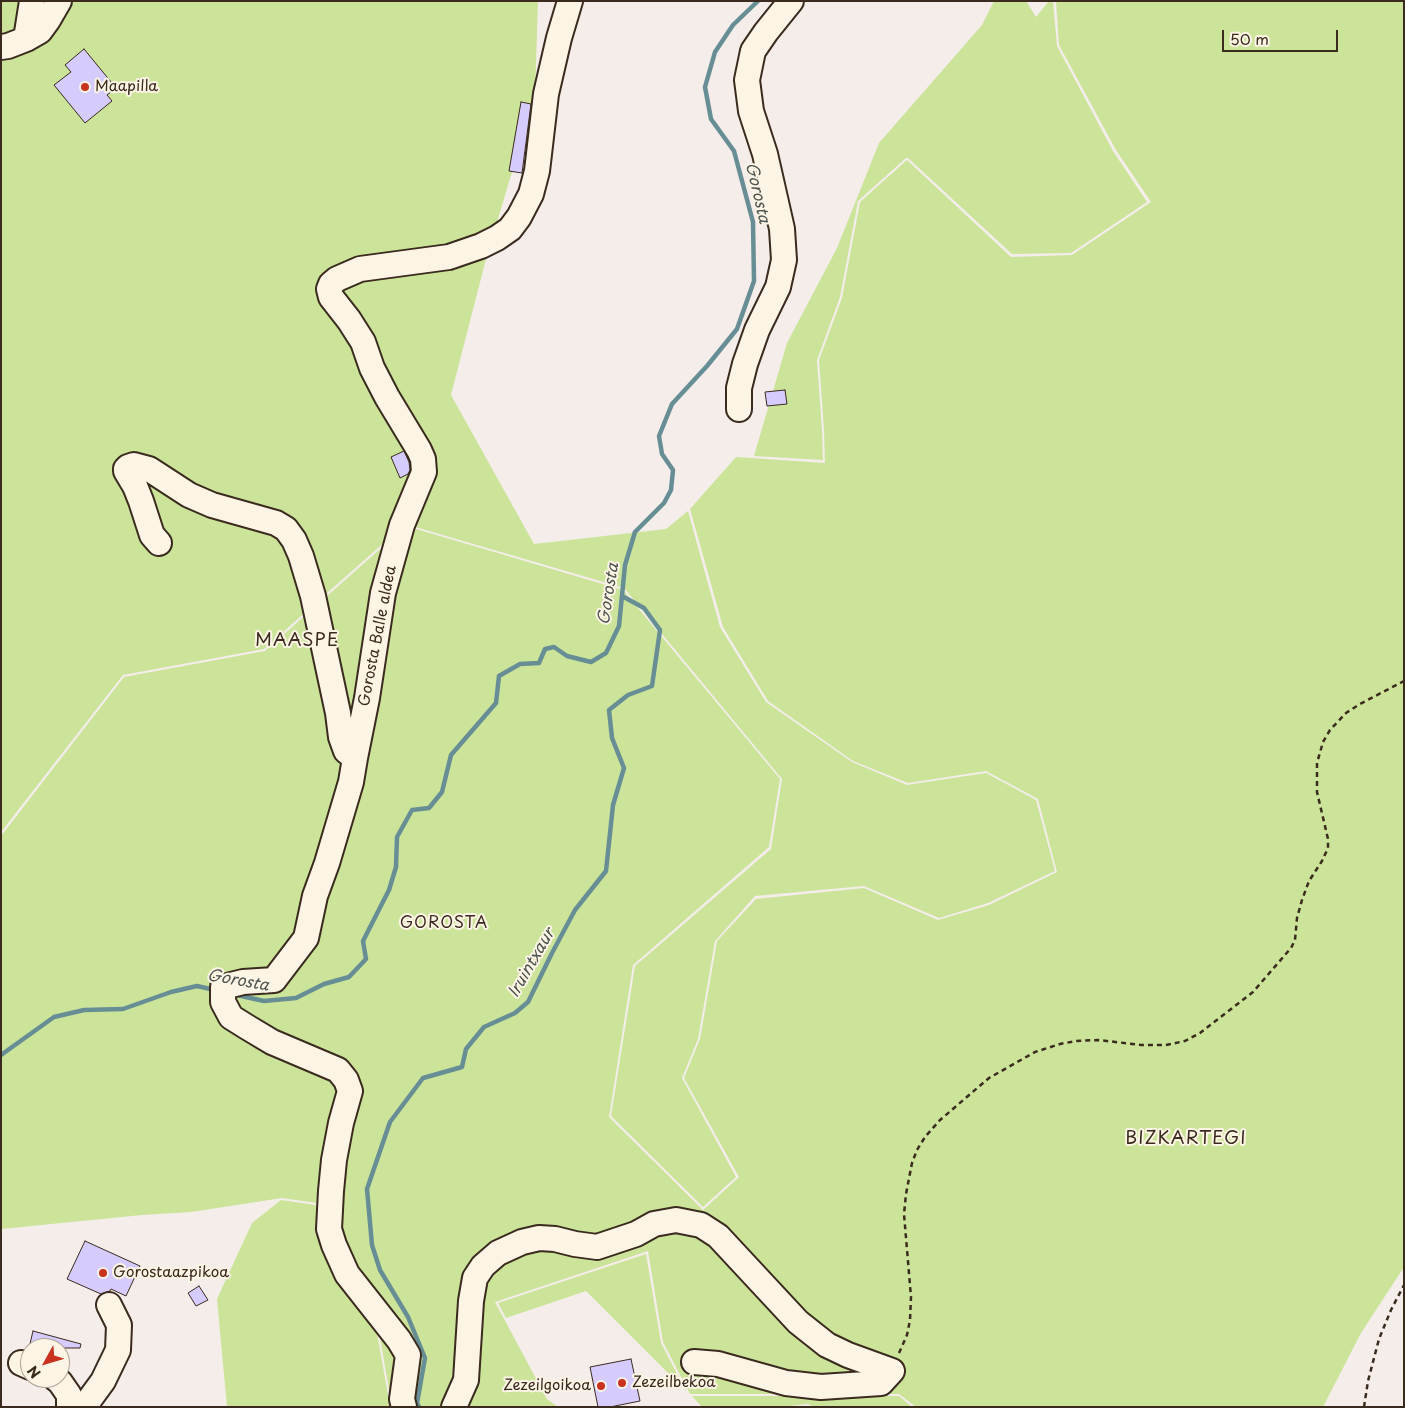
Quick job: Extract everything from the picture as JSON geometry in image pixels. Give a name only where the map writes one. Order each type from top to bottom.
[{"type":"street","points":[[26,39],[32,1]]},
{"type":"street","points":[[1,47],[26,39],[40,31],[58,1]]},
{"type":"street","name":"Gorosta Balle aldea","points":[[404,1407],[402,1399],[408,1355],[399,1340],[347,1274],[329,1229],[334,1160],[341,1123],[350,1091],[346,1080],[338,1070],[272,1042],[231,1017],[223,995],[243,982],[274,980],[306,938],[315,896],[327,863],[351,782],[367,698],[383,593],[402,526],[424,472],[423,459],[419,450],[387,397],[372,368],[363,342],[331,297],[329,289],[331,284],[337,279],[360,269],[449,257],[489,242],[510,229],[519,217],[531,194],[537,172],[546,94],[570,1]]},
{"type":"street","points":[[739,409],[739,388],[745,364],[757,330],[778,287],[784,260],[782,229],[776,198],[765,154],[751,111],[747,80],[753,50],[791,1]]},
{"type":"street","name":"Gorosta Balle aldea","points":[[159,543],[152,535],[135,486],[126,471],[128,467],[134,465],[149,469],[189,496],[212,505],[276,523],[286,529],[294,540],[301,556],[313,596],[337,705],[341,737],[346,751],[355,758]]},
{"type":"street","points":[[454,1407],[466,1380],[471,1301],[475,1278],[483,1266],[498,1253],[522,1242],[540,1238],[597,1247],[636,1234],[654,1224],[676,1220],[701,1225],[718,1236],[798,1322],[827,1345],[892,1371],[881,1382],[822,1386],[786,1383],[718,1364],[694,1362]]},
{"type":"street","points":[[84,1407],[103,1381],[118,1350],[119,1325],[109,1304]]},
{"type":"street","points":[[64,1388],[69,1395],[69,1407]]},
{"type":"path","points":[[892,1371],[907,1335],[910,1320],[910,1280],[904,1214],[906,1194],[912,1163],[925,1137],[940,1120],[989,1078],[1035,1052],[1076,1041],[1098,1040],[1150,1045],[1185,1041],[1207,1028],[1253,992],[1291,948],[1295,940],[1297,918],[1309,881],[1328,848],[1328,839],[1317,792],[1317,764],[1323,742],[1330,730],[1346,713],[1404,681]]},
{"type":"path","points":[[1364,1407],[1368,1381],[1379,1339],[1404,1285]]},
{"type":"green space","points":[[1,1],[538,1],[535,95],[486,259],[451,395],[534,544],[666,529],[688,511],[720,627],[766,702],[852,762],[907,785],[986,773],[1036,800],[1055,871],[988,903],[939,918],[864,886],[755,896],[715,941],[698,1039],[682,1078],[736,1177],[703,1207],[611,1116],[635,966],[771,849],[782,779],[624,588],[405,524],[264,649],[123,675],[1,832]]},
{"type":"green space","points":[[994,1],[1026,1],[1036,17],[1049,1],[1053,1],[1057,46],[1113,151],[1147,202],[1071,253],[1012,254],[906,158],[858,201],[840,297],[817,360],[823,460],[754,456],[787,343],[837,248],[879,143],[982,25]]},
{"type":"green space","points":[[1056,1],[1404,1],[1404,1267],[1361,1333],[1323,1407],[916,1407],[899,1394],[690,1394],[663,1342],[648,1251],[495,1302],[547,1399],[558,1407],[392,1407],[379,1332],[324,1204],[282,1198],[191,1212],[1,1229],[1,836],[124,677],[265,651],[406,526],[623,590],[780,779],[769,847],[633,965],[609,1117],[703,1210],[739,1177],[684,1078],[700,1039],[717,941],[756,899],[864,888],[938,920],[989,905],[1057,872],[1038,799],[986,771],[908,783],[853,761],[768,701],[723,627],[690,509],[736,457],[825,463],[819,360],[842,298],[860,202],[907,160],[1011,257],[1072,255],[1151,202],[1116,150],[1059,45]]},
{"type":"green space","points":[[281,1200],[322,1206],[377,1333],[390,1407],[227,1407],[217,1299],[252,1223]]},
{"type":"green space","points":[[646,1254],[661,1343],[686,1391],[586,1291],[506,1318],[498,1303]]},
{"type":"green space","points":[[692,1396],[899,1396],[912,1407],[815,1407],[808,1404],[780,1407],[702,1407]]},
{"type":"building","name":"Maapilla","points":[[84,49],[116,88],[107,95],[112,101],[85,123],[54,85],[71,72],[65,65]]},
{"type":"building","points":[[521,102],[531,104],[522,173],[509,171]]},
{"type":"building","points":[[785,390],[787,404],[767,406],[765,392]]},
{"type":"building","points":[[404,451],[410,470],[408,474],[400,478],[391,457]]},
{"type":"building","name":"Gorostaazpikoa","points":[[85,1241],[140,1266],[126,1296],[111,1289],[101,1294],[67,1279]]},
{"type":"building","points":[[199,1286],[208,1300],[196,1306],[188,1293]]},
{"type":"building","points":[[33,1331],[59,1338],[31,1338]]},
{"type":"building","points":[[70,1341],[81,1344],[80,1348],[70,1348]]},
{"type":"building","name":"Zezeilbekoa","points":[[631,1359],[640,1401],[610,1407],[598,1407],[590,1367]]},
{"type":"waterway","name":"Gorosta","points":[[232,994],[264,1001],[296,998],[324,984],[349,977],[366,959],[363,941],[389,890],[396,867],[397,837],[412,810],[429,808],[442,792],[451,755],[496,703],[499,676],[520,664],[539,663],[545,649],[554,647],[567,656],[591,662],[606,653],[619,626],[625,565],[635,532],[664,503],[671,490],[673,470],[662,454],[659,436],[672,404],[707,366],[737,329],[754,281],[753,222],[734,151],[711,119],[705,87],[715,52],[733,25],[758,1]]},
{"type":"waterway","name":"Iruintxaur","points":[[419,1407],[417,1403],[425,1358],[408,1317],[380,1270],[372,1245],[367,1189],[390,1122],[423,1078],[462,1067],[466,1049],[484,1027],[515,1013],[528,1002],[575,910],[606,871],[613,805],[624,768],[612,738],[609,710],[628,695],[652,686],[660,630],[644,608],[622,596]]},
{"type":"waterway","name":"Gorosta","points":[[1,1055],[54,1017],[84,1010],[123,1009],[171,992],[197,986],[215,990]]},
{"type":"place","name":"Maapilla","points":[[85,87]]},
{"type":"place","name":"Gorostaazpikoa","points":[[103,1273]]},
{"type":"place","name":"Zezeilbekoa","points":[[622,1383]]},
{"type":"place","name":"Zezeilgoikoa","points":[[601,1386]]},
{"type":"district","name":"MAASPE","points":[[297,641]]},
{"type":"district","name":"GOROSTA","points":[[444,924]]},
{"type":"district","name":"BIZKARTEGI","points":[[1186,1139]]}]
